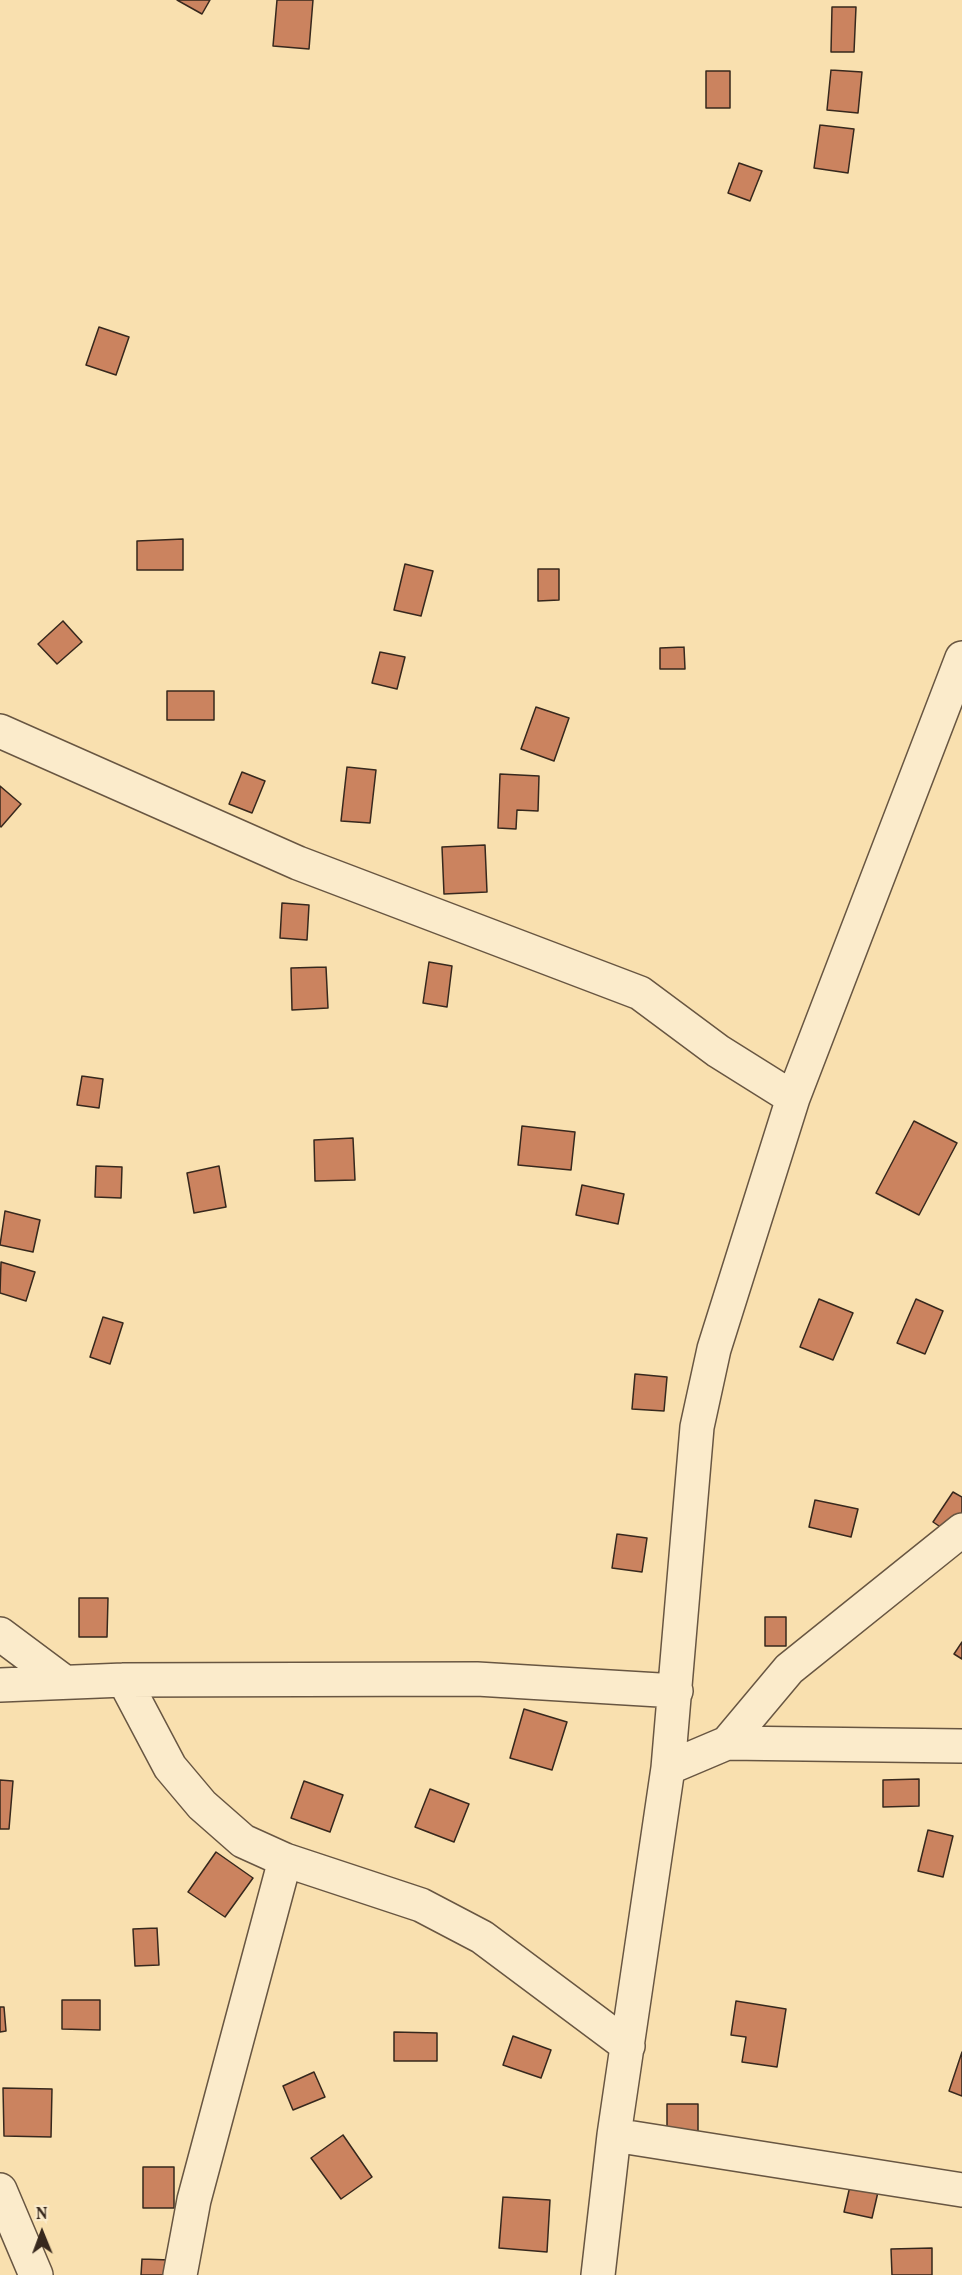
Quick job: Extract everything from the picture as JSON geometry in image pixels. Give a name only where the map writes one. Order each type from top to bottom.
[{"type":"street","points":[[598,2275],[614,2135],[668,1768],[697,1428],[714,1349],[793,1098],[962,658]]},
{"type":"street","points":[[0,731],[298,863],[640,993],[718,1051],[793,1098]]},
{"type":"street","points":[[727,1743],[789,1669],[962,1530]]},
{"type":"street","points":[[0,1634],[63,1681]]},
{"type":"street","points":[[0,1685],[124,1680],[477,1679],[676,1691]]},
{"type":"street","points":[[124,1680],[170,1767],[202,1805],[243,1841],[285,1860],[421,1905],[482,1937],[628,2046]]},
{"type":"street","points":[[668,1768],[727,1743],[962,1746]]},
{"type":"street","points":[[180,2275],[194,2200],[285,1860]]},
{"type":"street","points":[[614,2135],[962,2190]]},
{"type":"street","points":[[0,2190],[36,2275]]},
{"type":"building","points":[[177,0],[210,0],[202,14]]},
{"type":"building","points":[[277,0],[313,0],[309,49],[273,46]]},
{"type":"building","points":[[832,7],[856,7],[854,52],[831,52]]},
{"type":"building","points":[[831,70],[862,72],[858,113],[827,110]]},
{"type":"building","points":[[706,71],[730,71],[730,108],[706,108]]},
{"type":"building","points":[[820,125],[854,129],[848,173],[814,168]]},
{"type":"building","points":[[739,163],[762,171],[750,201],[728,193]]},
{"type":"building","points":[[99,327],[129,337],[116,375],[86,365]]},
{"type":"building","points":[[183,539],[183,570],[137,570],[137,541]]},
{"type":"building","points":[[405,564],[433,571],[421,616],[394,610]]},
{"type":"building","points":[[538,569],[559,569],[559,600],[538,601]]},
{"type":"building","points":[[63,621],[82,642],[57,664],[38,644]]},
{"type":"building","points":[[684,647],[685,669],[660,669],[660,648]]},
{"type":"building","points":[[380,652],[405,657],[397,689],[372,683]]},
{"type":"building","points":[[167,691],[214,691],[214,720],[167,720]]},
{"type":"building","points":[[536,707],[569,718],[554,761],[521,749]]},
{"type":"building","points":[[347,767],[376,770],[370,823],[341,821]]},
{"type":"building","points":[[242,772],[265,781],[252,813],[229,804]]},
{"type":"building","points":[[500,774],[539,776],[538,811],[517,810],[516,829],[498,828]]},
{"type":"building","points":[[0,786],[21,804],[1,827],[0,826]]},
{"type":"building","points":[[485,845],[487,892],[444,894],[442,847]]},
{"type":"building","points":[[282,903],[309,905],[307,940],[280,938]]},
{"type":"building","points":[[429,962],[452,966],[447,1007],[423,1003]]},
{"type":"building","points":[[326,967],[328,1008],[292,1010],[291,968]]},
{"type":"building","points":[[82,1076],[103,1079],[99,1108],[77,1105]]},
{"type":"building","points":[[914,1121],[957,1143],[919,1215],[876,1193]]},
{"type":"building","points":[[522,1126],[575,1132],[571,1170],[518,1165]]},
{"type":"building","points":[[353,1138],[355,1180],[315,1181],[314,1140]]},
{"type":"building","points":[[96,1166],[122,1167],[121,1198],[95,1197]]},
{"type":"building","points":[[219,1166],[226,1207],[194,1213],[187,1173]]},
{"type":"building","points":[[582,1185],[624,1194],[618,1224],[576,1215]]},
{"type":"building","points":[[5,1211],[40,1220],[33,1252],[0,1245]]},
{"type":"building","points":[[1,1262],[35,1272],[26,1301],[0,1293]]},
{"type":"building","points":[[819,1299],[853,1313],[833,1360],[800,1347]]},
{"type":"building","points":[[916,1299],[943,1311],[925,1354],[897,1343]]},
{"type":"building","points":[[103,1317],[123,1323],[110,1364],[90,1357]]},
{"type":"building","points":[[635,1374],[667,1377],[664,1411],[632,1409]]},
{"type":"building","points":[[953,1492],[962,1497],[962,1524],[954,1536],[933,1522]]},
{"type":"building","points":[[815,1500],[858,1509],[851,1537],[809,1527]]},
{"type":"building","points":[[617,1534],[647,1538],[642,1572],[612,1568]]},
{"type":"building","points":[[79,1598],[108,1598],[107,1637],[79,1637]]},
{"type":"building","points":[[765,1617],[786,1617],[786,1646],[765,1646]]},
{"type":"building","points":[[962,1642],[962,1659],[954,1654]]},
{"type":"building","points":[[524,1709],[567,1722],[552,1770],[510,1758]]},
{"type":"building","points":[[919,1779],[919,1806],[883,1807],[883,1780]]},
{"type":"building","points":[[0,1780],[13,1781],[9,1829],[0,1829]]},
{"type":"building","points":[[304,1781],[343,1795],[330,1832],[291,1818]]},
{"type":"building","points":[[430,1789],[469,1804],[454,1842],[415,1827]]},
{"type":"building","points":[[928,1830],[953,1836],[943,1877],[918,1871]]},
{"type":"building","points":[[216,1852],[253,1878],[225,1917],[188,1892]]},
{"type":"building","points":[[157,1928],[159,1965],[135,1966],[133,1929]]},
{"type":"building","points":[[62,2000],[100,2000],[100,2030],[62,2029]]},
{"type":"building","points":[[736,2001],[786,2009],[777,2067],[742,2062],[746,2037],[731,2035]]},
{"type":"building","points":[[0,2007],[4,2007],[6,2031],[0,2032]]},
{"type":"building","points":[[394,2032],[437,2033],[437,2061],[394,2061]]},
{"type":"building","points":[[513,2036],[551,2050],[541,2078],[503,2065]]},
{"type":"building","points":[[962,2052],[962,2096],[949,2091]]},
{"type":"building","points":[[314,2072],[325,2097],[293,2110],[283,2086]]},
{"type":"building","points":[[3,2088],[52,2089],[51,2137],[4,2136]]},
{"type":"building","points":[[667,2104],[698,2104],[698,2142],[667,2142]]},
{"type":"building","points":[[343,2135],[372,2177],[341,2199],[311,2158]]},
{"type":"building","points":[[143,2167],[174,2167],[174,2208],[143,2208]]},
{"type":"building","points":[[850,2186],[878,2192],[872,2218],[844,2212]]},
{"type":"building","points":[[503,2197],[550,2200],[547,2252],[499,2248]]},
{"type":"building","points":[[932,2248],[932,2275],[892,2275],[891,2249]]},
{"type":"building","points":[[142,2259],[170,2260],[170,2275],[141,2275]]}]
